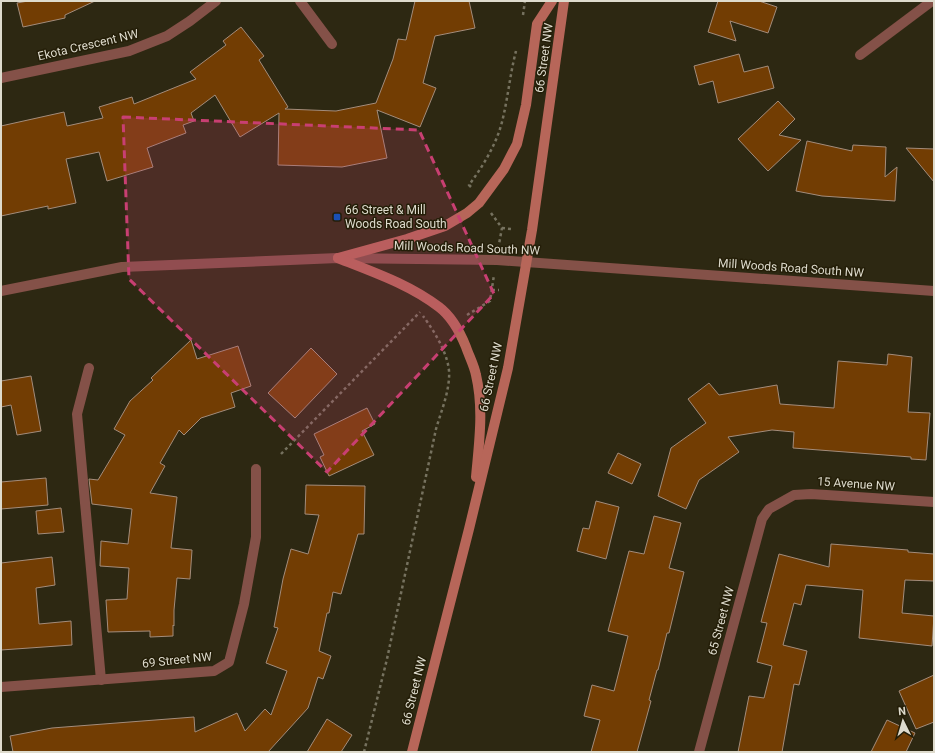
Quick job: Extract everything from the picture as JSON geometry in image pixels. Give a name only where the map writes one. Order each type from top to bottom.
[{"type":"main road","points":[[338,258],[408,239],[445,226],[467,213],[479,203],[504,169],[517,144],[526,105],[537,24],[552,1]]},
{"type":"main road","name":"66 Street NW","points":[[412,752],[508,368],[532,230],[564,1]]},
{"type":"main road","points":[[338,258],[400,283],[420,294],[440,308],[452,321],[462,337],[476,373],[480,394],[479,440],[472,515]]},
{"type":"street","name":"Ekota Crescent NW","points":[[1,78],[110,56],[142,46],[167,36],[216,1]]},
{"type":"street","points":[[300,1],[332,44]]},
{"type":"street","points":[[860,55],[932,1]]},
{"type":"street","name":"Mill Woods Road South NW","points":[[1,291],[122,267],[338,258],[497,260],[934,291]]},
{"type":"street","points":[[88,368],[77,414],[101,680]]},
{"type":"street","name":"69 Street NW","points":[[1,687],[214,671],[229,662],[244,604],[256,537],[256,469]]},
{"type":"street","name":"15 Avenue NW","points":[[778,504],[794,495],[811,494],[934,502]]},
{"type":"street","name":"65 Street NW","points":[[699,752],[762,519],[769,509],[778,504]]},
{"type":"path","points":[[523,17],[525,1]]},
{"type":"path","points":[[469,185],[491,150],[502,123],[517,45]]},
{"type":"path","points":[[491,212],[502,228],[500,236]]},
{"type":"path","points":[[502,228],[511,229]]},
{"type":"path","points":[[461,318],[490,301],[492,285]]},
{"type":"path","points":[[492,290],[499,290]]},
{"type":"path","points":[[281,454],[419,312],[428,322],[445,352],[449,376],[446,398],[436,429],[388,652],[364,752]]},
{"type":"highlighted area","points":[[123,117],[419,130],[494,294],[327,472],[129,279]]},
{"type":"building","points":[[28,1],[95,1],[65,15],[65,18],[23,27],[17,3]]},
{"type":"building","points":[[415,1],[469,1],[475,28],[435,36],[423,83],[436,88],[420,127],[377,110],[387,158],[342,167],[278,165],[279,113],[240,137],[215,95],[191,113],[194,121],[183,125],[186,133],[147,148],[153,167],[107,181],[99,152],[66,159],[76,203],[48,209],[48,206],[1,216],[1,126],[64,112],[67,126],[103,118],[99,107],[132,97],[134,104],[196,79],[190,72],[226,45],[223,41],[241,27],[264,56],[259,60],[288,107],[285,109],[336,111],[376,103],[393,59],[398,39],[406,40]]},
{"type":"building","points":[[718,1],[759,1],[777,7],[768,33],[730,21],[736,41],[708,32]]},
{"type":"building","points":[[739,54],[744,72],[768,66],[774,88],[718,103],[713,81],[699,85],[694,66]]},
{"type":"building","points":[[778,101],[795,119],[779,135],[801,140],[768,171],[738,139]]},
{"type":"building","points":[[807,141],[852,151],[853,145],[886,147],[885,177],[897,167],[895,201],[822,196],[796,191]]},
{"type":"building","points":[[906,148],[934,149],[934,182]]},
{"type":"building","points":[[191,340],[197,359],[238,346],[251,386],[231,393],[235,407],[201,418],[184,435],[179,430],[160,463],[165,466],[150,493],[177,497],[171,548],[192,550],[190,579],[177,578],[173,636],[150,637],[150,631],[108,632],[106,600],[127,599],[129,568],[100,566],[101,541],[128,544],[132,509],[92,504],[89,479],[98,480],[125,435],[114,429],[130,401],[153,380],[151,378]]},
{"type":"building","points":[[311,348],[337,374],[295,418],[268,393]]},
{"type":"building","points":[[888,354],[912,357],[908,412],[930,413],[926,460],[911,459],[911,457],[793,448],[794,432],[772,430],[728,437],[739,452],[699,480],[686,509],[658,496],[671,448],[706,423],[688,399],[709,383],[719,395],[777,385],[780,404],[834,408],[838,361],[887,365]]},
{"type":"building","points":[[31,376],[41,431],[17,435],[11,405],[1,407],[1,381]]},
{"type":"building","points":[[367,408],[375,424],[362,431],[374,455],[329,476],[320,457],[324,455],[314,434]]},
{"type":"building","points":[[618,453],[641,464],[632,484],[608,473]]},
{"type":"building","points":[[46,478],[48,505],[1,509],[1,482]]},
{"type":"building","points":[[306,485],[365,486],[364,534],[358,534],[341,594],[333,592],[329,613],[327,613],[319,651],[331,656],[323,679],[318,677],[308,708],[268,752],[13,752],[10,736],[52,728],[194,717],[195,732],[237,713],[245,731],[265,709],[271,715],[287,671],[266,663],[278,628],[274,627],[283,579],[291,549],[308,554],[319,515],[305,514]]},
{"type":"building","points":[[596,501],[619,507],[606,559],[577,551],[583,528],[589,529]]},
{"type":"building","points":[[61,508],[64,532],[38,534],[36,511]]},
{"type":"building","points":[[654,516],[681,523],[669,568],[684,572],[669,633],[667,633],[649,700],[651,701],[637,752],[591,752],[600,720],[584,716],[592,685],[614,691],[628,636],[608,631],[629,551],[644,554]]},
{"type":"building","points":[[831,544],[908,550],[908,552],[934,554],[934,581],[905,580],[902,613],[934,616],[932,646],[859,638],[863,590],[806,585],[801,605],[794,603],[783,645],[807,651],[799,685],[794,684],[782,752],[738,752],[749,696],[764,698],[772,666],[757,662],[767,623],[761,622],[779,554],[829,567]]},
{"type":"building","points":[[52,557],[55,585],[36,588],[39,624],[71,621],[72,645],[1,650],[1,563]]},
{"type":"building","points":[[934,675],[934,722],[916,729],[899,691]]},
{"type":"building","points":[[327,719],[352,735],[341,752],[307,752]]},
{"type":"building","points":[[887,720],[915,733],[906,752],[871,752]]},
{"type":"place","name":"66 Street & Mill Woods Road South","points":[[337,217]]}]
